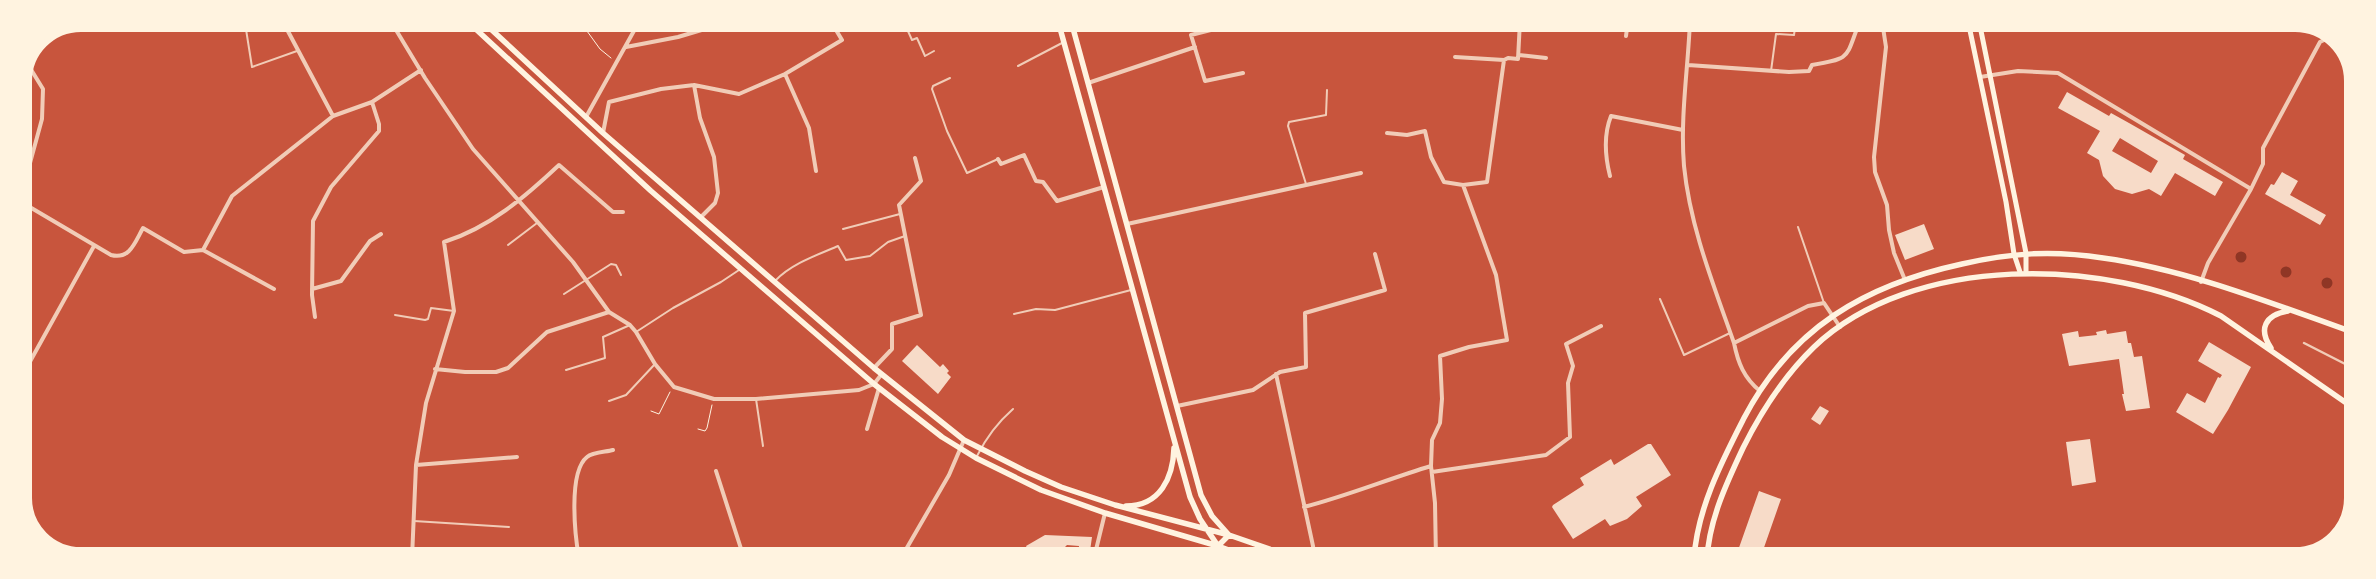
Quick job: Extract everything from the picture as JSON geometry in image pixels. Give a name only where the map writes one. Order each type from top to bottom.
[{"type":"main road","points":[[476,29],[651,191],[877,386],[959,449],[1020,481],[1105,513],[1229,550]]},
{"type":"main road","points":[[491,29],[603,133],[881,375],[964,440],[1061,486],[1114,505],[1229,535],[1272,550]]},
{"type":"main road","points":[[1060,29],[1134,289],[1190,497],[1218,546]]},
{"type":"main road","points":[[1073,29],[1201,495],[1212,516],[1229,535]]},
{"type":"main road","points":[[1970,29],[2006,202],[2014,254],[2023,272]]},
{"type":"main road","points":[[1981,29],[2026,253],[2023,272]]},
{"type":"main road","points":[[1695,550],[1697,532],[1716,475],[1760,391],[1796,346],[1832,316],[1862,297],[1905,280],[1950,267],[2014,254],[2060,253],[2102,257],[2144,265],[2201,282],[2347,330]]},
{"type":"main road","points":[[1708,550],[1710,534],[1737,461],[1763,411],[1796,366],[1815,346],[1840,327],[1888,301],[1932,286],[1978,276],[2023,272],[2100,278],[2162,291],[2222,316],[2347,403]]},
{"type":"main road","points":[[2274,352],[2264,337],[2265,326],[2275,315],[2290,310]]},
{"type":"main road","points":[[1114,505],[1141,504],[1159,494],[1170,474],[1174,441]]},
{"type":"main road","points":[[1218,546],[1229,535]]},
{"type":"street","points":[[287,29],[333,116]]},
{"type":"street","points":[[396,29],[473,148],[518,202],[587,279],[609,312],[630,325],[636,332],[655,364],[674,387],[714,399],[756,399],[859,390],[877,386]]},
{"type":"street","points":[[586,117],[615,62],[635,29]]},
{"type":"street","points":[[626,47],[678,37],[705,29]]},
{"type":"street","points":[[603,133],[609,102],[661,89],[694,85],[740,94],[785,74],[842,40],[835,29]]},
{"type":"street","points":[[1215,29],[1191,35],[1205,81],[1243,73]]},
{"type":"street","points":[[1455,57],[1518,59],[1520,29]]},
{"type":"street","points":[[1626,36],[1627,29]]},
{"type":"street","points":[[1690,29],[1683,130],[1684,167],[1694,221],[1734,343],[1737,362],[1749,382],[1760,391]]},
{"type":"street","points":[[1688,65],[1809,72],[1812,65],[1839,60],[1846,56],[1857,29]]},
{"type":"street","points":[[1883,29],[1886,47],[1874,157],[1875,172],[1887,205],[1889,230],[1894,253],[1905,280]]},
{"type":"street","points":[[2201,282],[2208,263],[2251,189],[2263,164],[2263,148],[2320,42],[2326,39]]},
{"type":"street","points":[[1088,82],[1194,47]]},
{"type":"street","points":[[1518,55],[1546,58]]},
{"type":"street","points":[[1387,133],[1407,135],[1425,131],[1431,157],[1444,182],[1463,185],[1487,182],[1504,60]]},
{"type":"street","points":[[29,167],[42,119],[43,90],[31,68]]},
{"type":"street","points":[[202,250],[232,196],[333,116],[372,102],[421,70]]},
{"type":"street","points":[[1980,77],[2018,72],[2058,73],[2251,189]]},
{"type":"street","points":[[785,74],[809,128],[816,171]]},
{"type":"street","points":[[694,85],[700,118],[714,157],[718,193],[715,203],[701,217]]},
{"type":"street","points":[[315,317],[312,289],[313,221],[331,187],[379,131],[379,124],[372,102]]},
{"type":"street","points":[[1610,176],[1605,154],[1606,127],[1611,116],[1683,130]]},
{"type":"street","points":[[998,159],[1001,164],[1024,155],[1036,181],[1043,182],[1057,201],[1104,187]]},
{"type":"street","points":[[874,368],[892,349],[892,324],[922,315],[899,205],[921,181],[915,158]]},
{"type":"street","points":[[412,550],[416,466],[426,403],[454,312],[444,242],[460,237],[518,202],[559,165],[613,212],[623,212]]},
{"type":"street","points":[[1127,224],[1361,173]]},
{"type":"street","points":[[1436,550],[1431,466],[1432,440],[1440,423],[1442,400],[1440,356],[1469,347],[1507,340],[1496,275],[1463,185]]},
{"type":"street","points":[[29,207],[114,256],[122,256],[132,249],[143,228],[184,252],[202,250],[274,289]]},
{"type":"street","points":[[312,289],[341,281],[370,241],[381,234]]},
{"type":"street","points":[[29,362],[94,246]]},
{"type":"street","points":[[1177,406],[1253,390],[1276,374],[1307,365],[1305,313],[1385,290],[1375,254]]},
{"type":"street","points":[[1734,343],[1808,306],[1824,303],[1840,327]]},
{"type":"street","points":[[435,369],[496,372],[508,368],[547,332],[609,312]]},
{"type":"street","points":[[1432,472],[1546,455],[1570,437],[1568,383],[1572,366],[1566,344],[1601,326]]},
{"type":"street","points":[[2304,343],[2347,365]]},
{"type":"street","points":[[1276,374],[1314,550]]},
{"type":"street","points":[[867,429],[881,375]]},
{"type":"street","points":[[906,550],[949,475],[964,440]]},
{"type":"street","points":[[578,550],[575,519],[578,474],[581,464],[590,455],[613,450]]},
{"type":"street","points":[[416,466],[517,457]]},
{"type":"street","points":[[1304,507],[1337,498],[1382,481],[1431,466]]},
{"type":"street","points":[[716,471],[741,550]]},
{"type":"street","points":[[1096,550],[1105,513]]},
{"type":"lane","points":[[246,29],[252,67],[299,50]]},
{"type":"lane","points":[[907,29],[912,40],[917,38],[925,56],[934,51]]},
{"type":"lane","points":[[1772,71],[1776,34],[1794,35],[1795,29]]},
{"type":"lane","points":[[1018,66],[1064,42]]},
{"type":"lane","points":[[950,78],[933,86],[932,89],[947,131],[967,173],[998,159]]},
{"type":"lane","points":[[1306,186],[1288,126],[1290,122],[1326,115],[1327,90]]},
{"type":"lane","points":[[843,229],[900,214]]},
{"type":"lane","points":[[508,245],[537,222]]},
{"type":"lane","points":[[1798,228],[1824,303]]},
{"type":"lane","points":[[774,282],[788,270],[838,246],[846,260],[870,256],[888,242],[905,236]]},
{"type":"lane","points":[[564,294],[611,264],[616,265],[621,275]]},
{"type":"lane","points":[[636,332],[673,308],[721,282],[741,268]]},
{"type":"lane","points":[[1014,314],[1036,309],[1055,310],[1134,289]]},
{"type":"lane","points":[[1660,299],[1684,355],[1730,333]]},
{"type":"lane","points":[[395,315],[425,320],[428,319],[431,308],[454,312]]},
{"type":"lane","points":[[566,370],[605,358],[603,337],[630,325]]},
{"type":"lane","points":[[610,401],[626,396],[655,364]]},
{"type":"lane","points":[[756,399],[763,446]]},
{"type":"lane","points":[[976,458],[986,436],[994,432],[1003,418],[1013,410]]},
{"type":"lane","points":[[414,521],[509,527]]},
{"type":"path","points":[[586,29],[600,49],[615,62]]},
{"type":"path","points":[[651,411],[659,414],[674,387]]},
{"type":"path","points":[[698,429],[705,431],[714,399]]},
{"type":"shaded area","points":[[2241,251],[2247,257],[2241,263],[2235,257]]},
{"type":"shaded area","points":[[2286,266],[2292,272],[2286,278],[2280,272]]},
{"type":"shaded area","points":[[2327,277],[2333,283],[2327,289],[2321,283]]},
{"type":"building","points":[[2067,92],[2109,116],[2111,113],[2185,155],[2183,159],[2223,182],[2215,196],[2175,173],[2161,196],[2149,189],[2132,194],[2115,189],[2103,176],[2099,160],[2087,153],[2100,131],[2058,108]],"holes":[[[2120,138],[2158,161],[2151,173],[2112,151]]]},
{"type":"building","points":[[2282,172],[2298,181],[2290,195],[2326,215],[2320,225],[2265,194],[2271,184],[2274,185]]},
{"type":"building","points":[[1924,224],[1934,249],[1905,260],[1895,235]]},
{"type":"building","points":[[2106,330],[2107,334],[2126,331],[2128,343],[2131,343],[2134,357],[2142,356],[2150,408],[2126,411],[2122,394],[2124,394],[2119,359],[2069,366],[2062,334],[2078,331],[2079,337],[2097,335],[2096,332]]},
{"type":"building","points":[[2209,342],[2251,367],[2213,434],[2176,412],[2187,393],[2205,403],[2218,377],[2220,378],[2222,375],[2198,361]]},
{"type":"building","points":[[917,345],[940,367],[943,364],[949,371],[947,373],[951,377],[938,394],[902,361]]},
{"type":"building","points":[[1820,406],[1829,411],[1820,425],[1811,419]]},
{"type":"building","points":[[2090,439],[2096,482],[2072,486],[2066,442]]},
{"type":"building","points":[[1651,444],[1671,475],[1636,497],[1642,506],[1627,519],[1610,526],[1605,519],[1573,539],[1552,507],[1553,505],[1584,485],[1580,478],[1611,459],[1614,465]]},
{"type":"building","points":[[1759,491],[1781,499],[1763,550],[1738,550]]},
{"type":"building","points":[[1045,535],[1092,537],[1090,550],[1079,550],[1079,546],[1067,545],[1065,547],[1066,550],[1028,550],[1026,546]]}]
